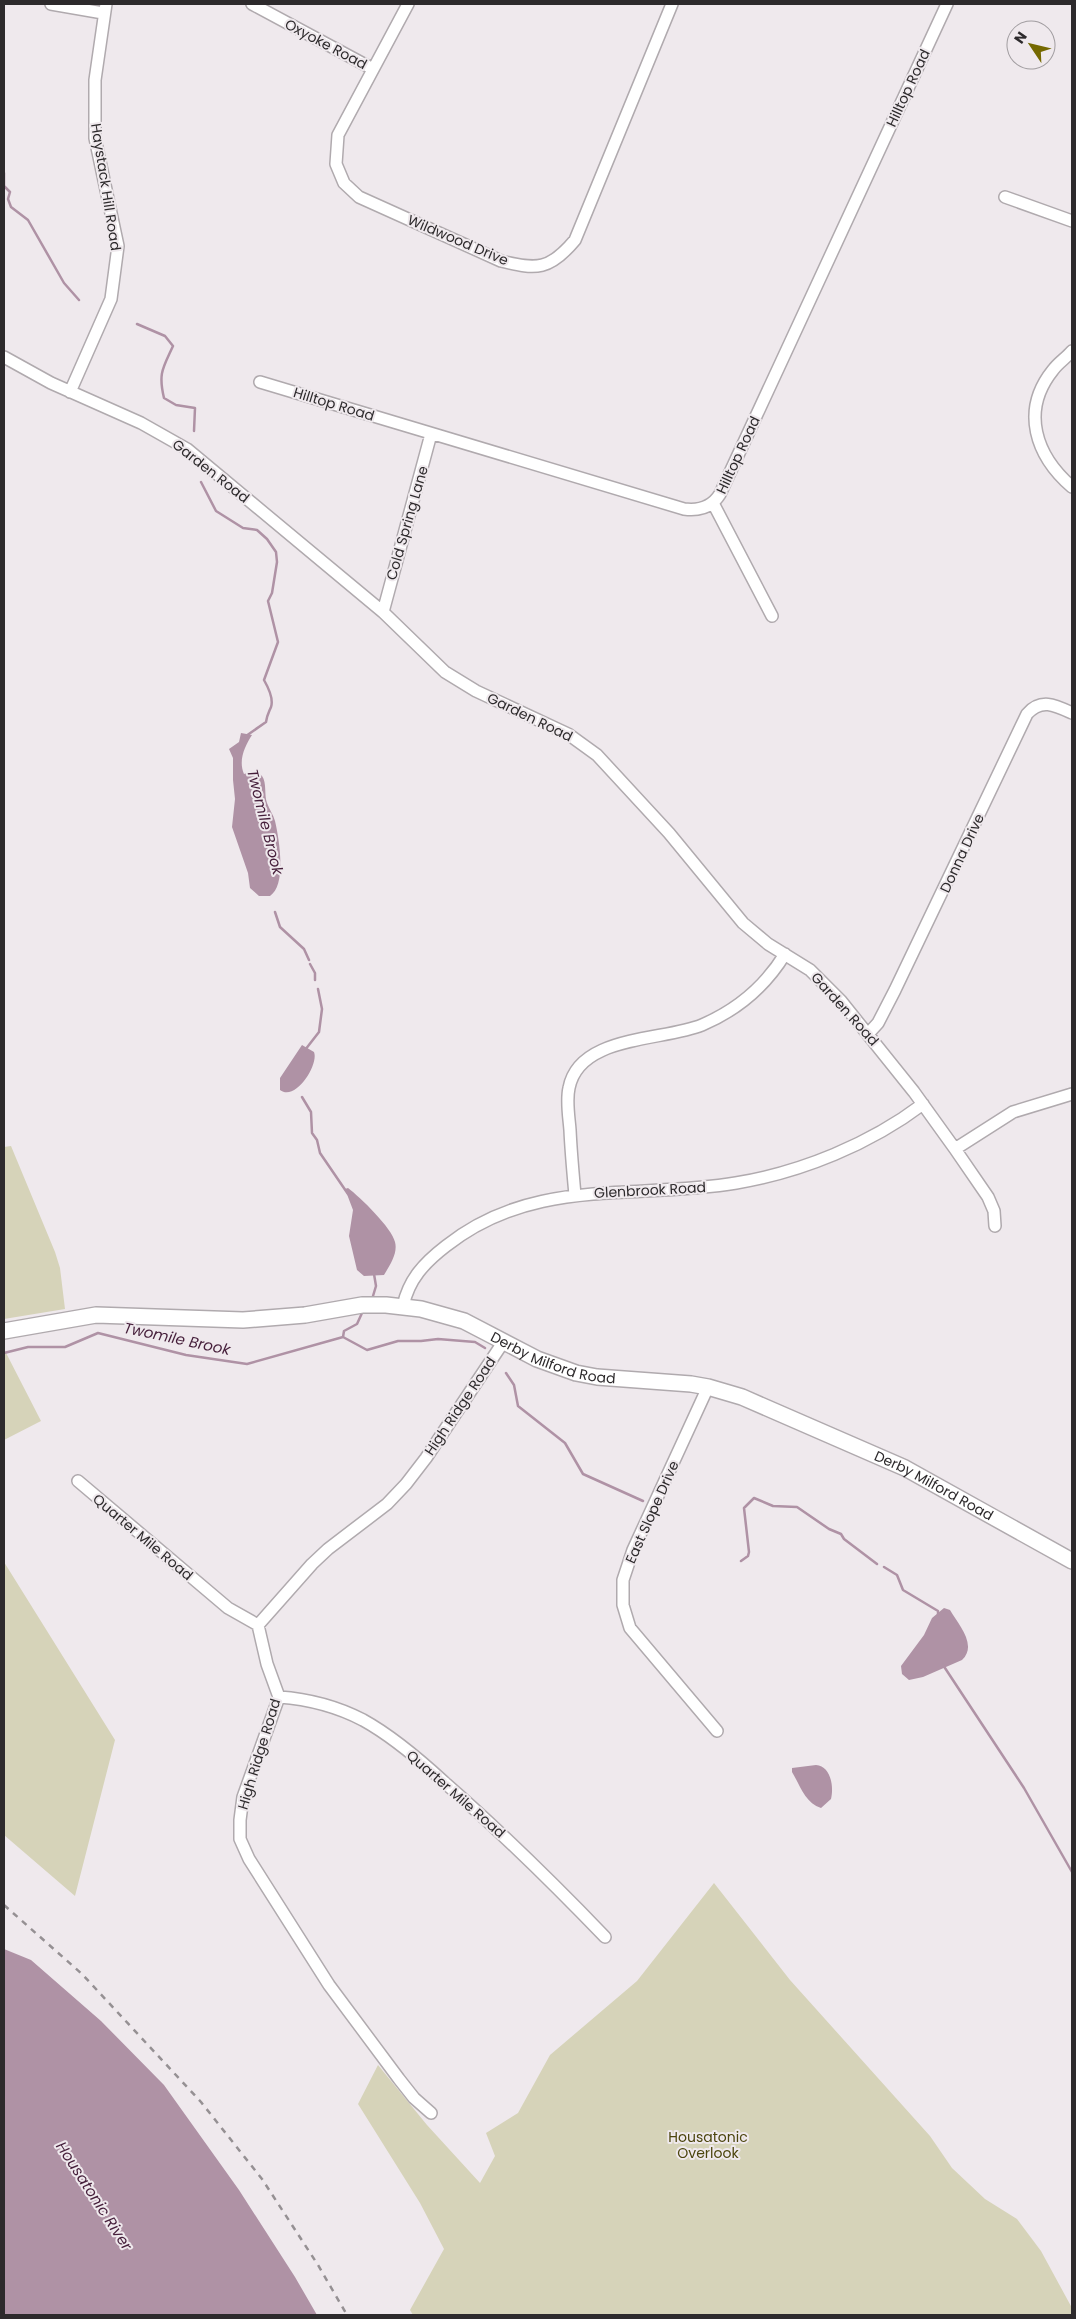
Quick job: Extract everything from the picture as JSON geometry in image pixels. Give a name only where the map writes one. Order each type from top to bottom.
[{"type":"main road","name":"Derby Milford Road","points":[[4,1331],[96,1315],[243,1320],[297,1316],[362,1305],[403,1306],[464,1321],[537,1359],[576,1373],[597,1377],[708,1387],[760,1404],[905,1468],[1072,1561]]},
{"type":"street","points":[[52,4],[104,8]]},
{"type":"street","name":"Oxyoke Road","points":[[252,4],[373,69]]},
{"type":"street","name":"Wildwood Drive","points":[[408,4],[338,135],[336,164],[344,184],[360,197],[501,261],[522,266],[544,266],[564,253],[575,240],[672,4]]},
{"type":"street","name":"Hilltop Road","points":[[260,382],[684,509],[702,508],[713,503],[725,485],[947,4]]},
{"type":"street","name":"Haystack Hill Road","points":[[70,392],[111,299],[118,246],[95,138],[95,80],[104,8]]},
{"type":"street","points":[[1004,197],[1072,221]]},
{"type":"street","points":[[1072,351],[1047,379],[1036,409],[1035,428],[1045,457],[1055,471],[1072,487]]},
{"type":"street","name":"Garden Road","points":[[4,357],[70,392],[141,423],[186,449],[383,612],[432,660],[456,680],[568,734],[597,755],[658,820],[732,912],[757,935],[810,970],[823,982],[868,1034],[923,1104],[988,1197],[994,1211],[995,1226]]},
{"type":"street","name":"Cold Spring Lane","points":[[383,612],[432,434]]},
{"type":"street","points":[[713,503],[772,616]]},
{"type":"street","name":"Donna Drive","points":[[868,1034],[878,1023],[896,990],[1027,714],[1034,706],[1042,703],[1058,706],[1072,713]]},
{"type":"street","points":[[574,1195],[568,1099],[572,1078],[579,1066],[587,1058],[617,1044],[685,1030],[702,1024],[725,1012],[755,992],[768,978],[785,954]]},
{"type":"street","points":[[955,1149],[1013,1112],[1072,1094]]},
{"type":"street","name":"Glenbrook Road","points":[[403,1306],[409,1286],[417,1272],[451,1242],[469,1230],[519,1207],[574,1195],[692,1189],[770,1176],[842,1150],[886,1129],[923,1104]]},
{"type":"street","name":"High Ridge Road","points":[[431,2112],[414,2098],[329,1985],[249,1859],[240,1839],[243,1797],[279,1697],[267,1664],[258,1625],[312,1564],[328,1549],[388,1504],[406,1484],[426,1458],[504,1341]]},
{"type":"street","name":"East Slope Drive","points":[[708,1387],[633,1550],[624,1580],[623,1605],[630,1628],[717,1731]]},
{"type":"street","name":"Quarter Mile Road","points":[[78,1482],[228,1608],[258,1625]]},
{"type":"street","name":"Quarter Mile Road","points":[[279,1697],[294,1698],[363,1720],[413,1755],[480,1812],[605,1937]]},
{"type":"green space","points":[[11,1146],[55,1252],[60,1268],[65,1309],[4,1319],[4,1147]]},
{"type":"green space","points":[[4,1349],[41,1421],[4,1440]]},
{"type":"green space","points":[[4,1562],[115,1740],[75,1896],[4,1835]]},
{"type":"green space","name":"Housatonic Overlook","points":[[714,1883],[790,1980],[930,2136],[952,2168],[985,2199],[1017,2219],[1041,2251],[1072,2308],[1072,2315],[413,2315],[410,2310],[444,2249],[420,2203],[358,2104],[378,2065],[427,2125],[480,2183],[495,2156],[486,2133],[518,2113],[550,2055],[637,1981]]},
{"type":"water","points":[[241,733],[252,735],[242,758],[242,769],[244,774],[253,772],[262,776],[267,803],[277,829],[280,849],[279,882],[270,896],[259,896],[250,888],[248,873],[232,827],[235,799],[233,758],[229,749],[239,742]]},
{"type":"water","points":[[302,1045],[314,1052],[315,1058],[310,1072],[305,1080],[293,1091],[286,1092],[280,1090],[280,1078]]},
{"type":"water","points":[[348,1188],[375,1213],[393,1236],[396,1246],[393,1259],[384,1275],[364,1276],[357,1270],[349,1236],[353,1210],[345,1189]]},
{"type":"water","points":[[944,1608],[950,1610],[962,1628],[967,1641],[968,1648],[966,1654],[962,1660],[923,1677],[909,1680],[902,1674],[901,1666],[924,1635],[932,1618]]},
{"type":"water","points":[[816,1765],[825,1769],[832,1783],[831,1799],[821,1808],[815,1806],[807,1798],[792,1772],[792,1768]]},
{"type":"water","name":"Housatonic River","points":[[4,1949],[31,1960],[101,2021],[164,2085],[239,2190],[317,2315],[4,2315]]},
{"type":"waterway","name":"Twomile Brook","points":[[4,173],[4,186]]},
{"type":"waterway","name":"Twomile Brook","points":[[4,186],[10,192],[8,199],[11,207],[28,220],[64,283],[79,300]]},
{"type":"waterway","points":[[137,324],[165,336],[173,346],[162,371],[161,382],[164,398],[176,405],[195,408],[194,431]]},
{"type":"waterway","name":"Twomile Brook","points":[[201,482],[216,511],[243,528],[257,530],[267,539],[276,552],[277,562],[272,593],[268,601],[278,642],[264,680],[270,693],[272,704],[266,722],[246,736]]},
{"type":"waterway","points":[[275,912],[280,927],[304,949],[309,960]]},
{"type":"waterway","points":[[310,964],[315,973],[315,980]]},
{"type":"waterway","points":[[305,1050],[319,1032],[322,1009],[318,989]]},
{"type":"waterway","name":"Twomile Brook","points":[[302,1097],[311,1112],[312,1133],[317,1140],[320,1153],[348,1194]]},
{"type":"waterway","name":"Twomile Brook","points":[[373,1296],[376,1286],[374,1274]]},
{"type":"waterway","name":"Twomile Brook","points":[[343,1337],[344,1331],[357,1324],[362,1313]]},
{"type":"waterway","name":"Twomile Brook","points":[[4,1353],[28,1347],[65,1347],[98,1333],[186,1355],[247,1364],[343,1337]]},
{"type":"waterway","points":[[343,1337],[367,1350],[398,1341],[438,1339],[475,1342],[485,1348]]},
{"type":"waterway","points":[[506,1373],[514,1385],[518,1406],[565,1443],[583,1474],[643,1501]]},
{"type":"waterway","points":[[741,1561],[748,1556],[749,1552],[744,1508],[754,1498],[773,1506],[797,1507],[829,1529],[841,1534],[844,1539],[877,1564]]},
{"type":"waterway","points":[[884,1567],[897,1575],[903,1590],[938,1611],[938,1614]]},
{"type":"waterway","points":[[943,1665],[1024,1788],[1072,1872]]},
{"type":"railway","points":[[4,1905],[82,1974],[201,2102],[262,2179],[318,2265],[347,2315]]}]
